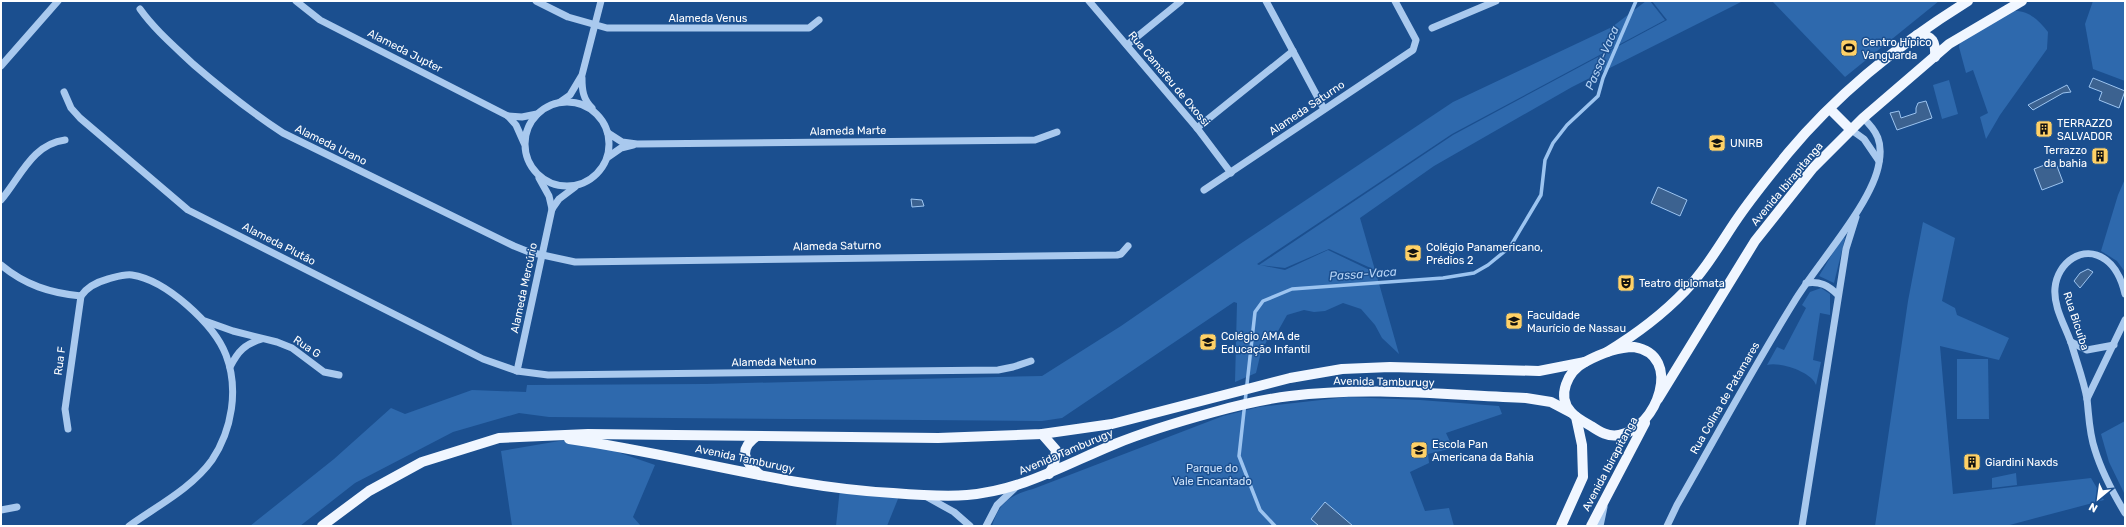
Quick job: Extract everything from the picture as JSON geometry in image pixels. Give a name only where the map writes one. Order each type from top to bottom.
[{"type":"main road","name":"Avenida Ibirapitanga","points":[[1607,352],[1650,323],[1686,291],[1710,261],[1765,182],[1790,151],[1830,109],[1881,63],[1917,35],[1968,1]]},
{"type":"main road","name":"Avenida Ibirapitanga","points":[[1658,399],[1755,241],[1813,168],[1850,129],[1899,85],[1950,44],[2022,1]]},
{"type":"main road","points":[[1917,35],[1928,35],[1934,42],[1934,57]]},
{"type":"main road","points":[[1830,109],[1850,129]]},
{"type":"main road","points":[[1634,347],[1645,351],[1656,361],[1661,374],[1658,399],[1650,414],[1633,430],[1615,436],[1599,432],[1573,414],[1564,397],[1566,383],[1574,370],[1585,362],[1607,352],[1634,347]]},
{"type":"main road","name":"Avenida Tamburugy","points":[[322,526],[369,490],[422,462],[453,451],[499,438],[596,434],[938,438],[1042,434],[1112,424],[1259,386],[1312,374],[1366,367],[1539,371],[1585,362]]},
{"type":"main road","name":"Avenida Tamburugy","points":[[545,436],[657,454],[761,476],[860,491],[923,495],[970,495],[1016,486],[1049,474],[1117,444],[1214,412],[1263,400],[1340,392],[1390,392],[1535,399],[1558,405],[1573,414]]},
{"type":"main road","name":"Avenida Ibirapitanga","points":[[1561,526],[1583,477],[1582,445],[1573,414]]},
{"type":"main road","name":"Avenida Ibirapitanga","points":[[1591,526],[1650,414]]},
{"type":"main road","points":[[1042,434],[1056,450],[1054,465],[1049,474]]},
{"type":"main road","points":[[758,436],[748,445],[746,457],[747,462],[761,476]]},
{"type":"street","points":[[1,66],[58,1]]},
{"type":"street","name":"Alameda Jupter","points":[[296,1],[320,20],[508,116],[516,125],[524,143]]},
{"type":"street","name":"Alameda Venus","points":[[536,1],[568,18],[594,26],[621,30],[809,28],[818,20]]},
{"type":"street","points":[[536,173],[555,185],[576,186],[587,182],[596,176],[608,157],[610,145],[608,133],[604,123],[585,98],[582,90],[582,75],[601,1]]},
{"type":"street","name":"Rua Camafeu de Oxossi","points":[[1089,1],[1197,128],[1231,173]]},
{"type":"street","points":[[1127,45],[1181,1]]},
{"type":"street","points":[[1266,1],[1324,109]]},
{"type":"street","name":"Alameda Saturno","points":[[1204,190],[1413,50],[1416,40],[1395,1]]},
{"type":"street","points":[[1432,28],[1496,1]]},
{"type":"street","name":"Alameda Urano","points":[[140,9],[162,36],[220,88],[250,111],[283,133],[514,246],[542,256]]},
{"type":"street","points":[[1197,128],[1293,51]]},
{"type":"street","points":[[552,209],[549,196],[530,164],[524,143],[528,127],[538,114],[547,106],[570,96],[582,75]]},
{"type":"street","name":"Alameda Plutão","points":[[64,92],[71,108],[80,118],[188,210],[484,359],[517,371]]},
{"type":"street","points":[[559,102],[572,102],[585,106],[596,114]]},
{"type":"street","name":"Alameda Jupter","points":[[508,116],[522,117],[538,114]]},
{"type":"street","name":"Rua Colina de Patamares","points":[[1667,526],[1680,498],[1806,283],[1859,208],[1872,186],[1880,162],[1880,142],[1876,131],[1863,118]]},
{"type":"street","points":[[1850,129],[1864,140],[1880,162]]},
{"type":"street","name":"Alameda Marte","points":[[608,133],[622,142],[637,144],[1035,140],[1057,132]]},
{"type":"street","points":[[1,200],[38,152],[55,141],[65,140]]},
{"type":"street","name":"Alameda Marte","points":[[608,157],[621,148],[637,144]]},
{"type":"street","name":"Alameda Mercúrio","points":[[517,371],[552,209],[559,199],[576,186]]},
{"type":"street","name":"Rua Colina de Patamares","points":[[1802,526],[1846,249],[1859,208]]},
{"type":"street","name":"Alameda Saturno","points":[[542,256],[575,262],[1117,255],[1121,254],[1128,246]]},
{"type":"street","name":"Rua Bicuíba","points":[[2125,294],[2117,272],[2107,260],[2097,255],[2085,253],[2073,257],[2064,264],[2057,276],[2054,290],[2057,304],[2071,342],[2087,400],[2089,426],[2094,450],[2113,493],[2125,513]]},
{"type":"street","points":[[1,264],[17,277],[42,290],[81,296],[85,290],[104,280],[131,275],[159,285],[203,320],[216,336],[226,355],[230,367],[232,401],[229,423],[222,443],[211,460],[199,474],[129,526]]},
{"type":"street","points":[[1806,283],[1820,282],[1833,289],[1838,295]]},
{"type":"street","name":"Rua F","points":[[68,429],[64,409],[81,296]]},
{"type":"street","name":"Rua G","points":[[203,320],[233,332],[277,342],[292,348],[324,372],[339,375]]},
{"type":"street","name":"Rua Bicuíba","points":[[2087,400],[2091,387],[2114,345],[2125,320]]},
{"type":"street","points":[[230,367],[236,355],[242,348],[263,339]]},
{"type":"street","points":[[2071,342],[2087,350],[2114,345]]},
{"type":"street","name":"Alameda Netuno","points":[[517,371],[548,375],[596,375],[998,370],[1031,361]]},
{"type":"street","points":[[986,526],[997,505],[1016,486]]},
{"type":"street","points":[[923,495],[954,512],[970,526]]},
{"type":"street","points":[[1600,526],[1605,499]]},
{"type":"street","points":[[1,510],[17,507]]},
{"type":"green space","points":[[1646,1],[1650,1],[1665,20],[1452,134],[1257,264],[1259,265],[1453,135],[1667,20],[1652,1],[1743,1],[1572,87],[1434,166],[1360,218],[1375,270],[1329,249],[1285,268],[1260,265],[1285,270],[1328,250],[1376,273],[1399,354],[1382,338],[1375,325],[1361,309],[1343,303],[1325,311],[1314,312],[1304,310],[1287,315],[1278,331],[1272,331],[1261,352],[1256,373],[1235,382],[1237,303],[1234,302],[1062,418],[1042,421],[549,417],[519,413],[453,432],[355,483],[300,526],[250,526],[334,459],[391,408],[405,414],[472,390],[526,392],[527,385],[706,384],[1042,376],[1121,326],[1240,244],[1453,102],[1612,27]]},
{"type":"green space","name":"Centro Hípico Vanguarda","points":[[1772,1],[1939,1],[1845,77]]},
{"type":"green space","points":[[2093,1],[2125,1],[2125,81],[2093,69],[2085,24]]},
{"type":"green space","points":[[2013,11],[2024,12],[2033,17],[2048,32],[2047,49],[2000,115],[1986,139],[1980,117],[1988,113],[1973,70],[1966,73],[1959,47],[1960,42]]},
{"type":"green space","points":[[1949,80],[1958,114],[1942,119],[1933,85]]},
{"type":"green space","points":[[2125,179],[2125,272],[2117,261],[2101,251],[2118,195]]},
{"type":"green space","points":[[1923,222],[1955,238],[1942,301],[1955,308],[1957,315],[2009,338],[1999,360],[1940,346],[1953,494],[2091,478],[2104,500],[2006,526],[1875,526],[1908,301]]},
{"type":"green space","points":[[1843,236],[1845,238],[1834,283],[1819,276]]},
{"type":"green space","points":[[1821,288],[1830,294],[1830,315],[1820,313],[1813,360],[1821,362],[1816,385],[1813,380],[1802,372],[1787,366],[1772,364],[1767,365],[1777,347],[1784,350],[1806,308],[1802,305],[1810,292]]},
{"type":"green space","points":[[1957,359],[1988,359],[1989,419],[1957,419]]},
{"type":"green space","name":"Parque do Vale Encantado","points":[[1347,397],[1420,400],[1499,406],[1502,414],[1446,433],[1453,448],[1428,454],[1429,463],[1410,472],[1425,511],[1449,508],[1454,526],[992,526],[998,511],[1006,501],[1018,494],[1223,416],[1259,407]]},
{"type":"green space","points":[[2125,421],[2125,495],[2109,462],[2101,434]]},
{"type":"green space","points":[[577,438],[655,465],[633,517],[641,526],[512,526],[501,451]]},
{"type":"green space","points":[[2016,473],[2017,485],[1992,488],[1992,478]]},
{"type":"green space","points":[[840,488],[902,489],[887,526],[836,526]]},
{"type":"shaded area","points":[[2093,78],[2125,91],[2119,108],[2099,100],[2102,92],[2089,87]]},
{"type":"shaded area","points":[[2067,85],[2071,92],[2063,93],[2033,110],[2028,105]]},
{"type":"shaded area","points":[[1926,101],[1932,118],[1897,130],[1890,113],[1899,111],[1901,118],[1916,113],[1918,103]]},
{"type":"shaded area","points":[[2055,161],[2063,182],[2042,190],[2034,169]]},
{"type":"shaded area","points":[[1658,187],[1687,200],[1680,216],[1651,203]]},
{"type":"shaded area","points":[[911,199],[922,200],[924,206],[912,207]]},
{"type":"shaded area","points":[[2088,269],[2093,272],[2080,288],[2074,281],[2080,273]]},
{"type":"shaded area","points":[[1325,502],[1353,526],[1319,526],[1311,519]]},
{"type":"waterway","name":"Passa-Vaca","points":[[1275,526],[1260,510],[1239,456],[1255,312],[1263,301],[1292,289],[1443,278],[1474,273],[1488,265],[1510,247],[1541,195],[1545,160],[1553,143],[1567,125],[1598,96],[1603,78],[1636,1]]},
{"type":"place","name":"Centro Hípico Vanguarda","points":[[1849,48]]},
{"type":"place","name":"TERRAZZO SALVADOR","points":[[2044,129]]},
{"type":"place","name":"UNIRB","points":[[1717,143]]},
{"type":"place","name":"Terrazzo da bahia","points":[[2100,156]]},
{"type":"place","name":"Colégio Panamericano, Prédios 2","points":[[1413,253]]},
{"type":"place","name":"Teatro diplomata","points":[[1626,283]]},
{"type":"place","name":"Faculdade Maurício de Nassau","points":[[1514,321]]},
{"type":"place","name":"Colégio AMA de Educação Infantil","points":[[1208,342]]},
{"type":"place","name":"Escola Pan Americana da Bahia","points":[[1419,450]]},
{"type":"place","name":"Giardini Naxds","points":[[1972,462]]}]
